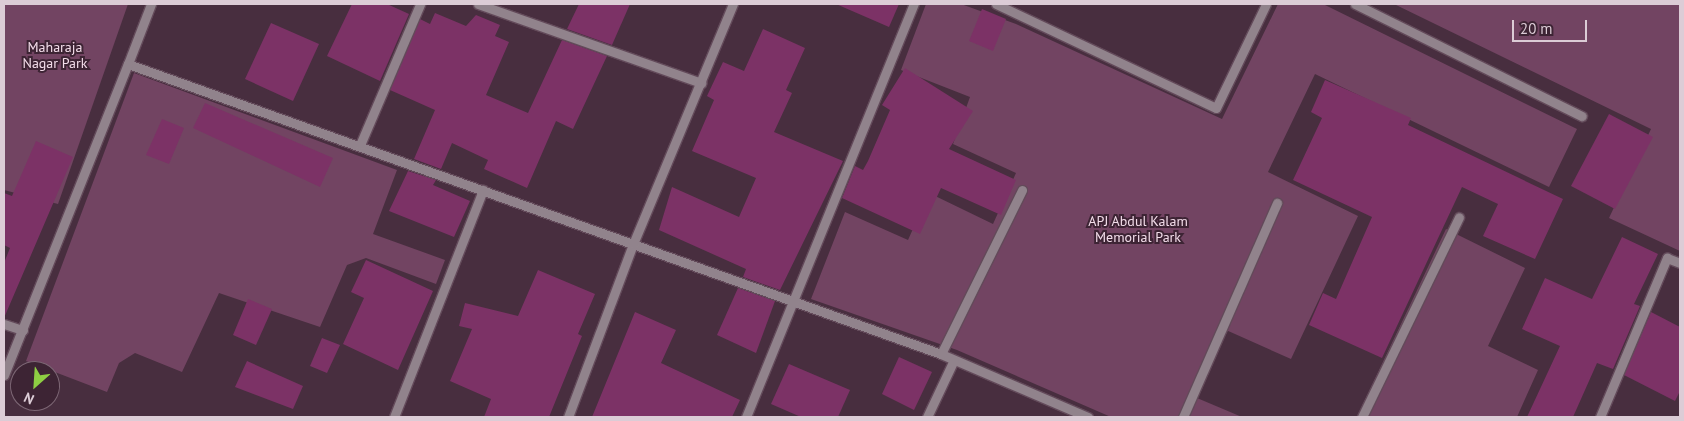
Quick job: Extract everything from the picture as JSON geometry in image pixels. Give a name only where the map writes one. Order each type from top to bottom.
[{"type":"street","points":[[4,375],[151,4]]},
{"type":"street","points":[[360,145],[420,4]]},
{"type":"street","points":[[478,4],[701,83]]},
{"type":"street","points":[[568,417],[632,244],[733,4]]},
{"type":"street","points":[[746,417],[791,301],[914,4]]},
{"type":"street","points":[[996,4],[1216,108],[1266,4]]},
{"type":"street","points":[[1354,4],[1582,116]]},
{"type":"street","points":[[128,64],[360,145],[942,354],[1088,417]]},
{"type":"street","points":[[394,417],[483,190]]},
{"type":"street","points":[[942,354],[1022,190]]},
{"type":"street","points":[[1183,417],[1277,203]]},
{"type":"street","points":[[1362,417],[1459,217]]},
{"type":"street","points":[[1600,417],[1667,258],[1680,263]]},
{"type":"street","points":[[4,324],[23,330]]},
{"type":"street","points":[[927,417],[954,360]]},
{"type":"green space","name":"Maharaja Nagar Park","points":[[4,4],[128,4],[58,204],[4,190]]},
{"type":"green space","name":"APJ Abdul Kalam Memorial Park","points":[[926,4],[961,4],[1016,24],[1222,119],[1278,4],[1323,4],[1577,129],[1549,187],[1315,74],[1268,172],[1358,216],[1291,359],[1226,330],[1197,398],[1242,417],[1111,417],[957,350],[811,299],[845,212],[908,240],[929,193],[993,224],[1016,173],[953,144],[970,97],[901,70]]},
{"type":"green space","points":[[1394,4],[1680,4],[1680,251],[1609,218],[1651,129]]},
{"type":"green space","points":[[134,73],[397,170],[373,234],[445,260],[436,284],[366,258],[347,265],[320,327],[219,293],[182,372],[135,353],[119,363],[107,392],[60,374],[60,361],[26,361]]},
{"type":"green space","points":[[1446,229],[1525,268],[1488,346],[1538,370],[1517,417],[1357,417]]},
{"type":"building","points":[[352,4],[387,4],[409,14],[380,81],[327,56]]},
{"type":"building","points":[[579,4],[630,4],[612,45],[567,29]]},
{"type":"building","points":[[836,4],[899,4],[889,27]]},
{"type":"building","points":[[982,9],[1006,19],[993,51],[969,41]]},
{"type":"building","points":[[435,13],[466,26],[476,15],[500,25],[495,36],[509,42],[486,95],[528,113],[562,40],[607,56],[573,129],[556,121],[527,188],[484,169],[488,160],[452,143],[441,169],[414,159],[435,110],[390,90],[420,19],[430,24]]},
{"type":"building","points":[[271,23],[319,44],[293,101],[245,79]]},
{"type":"building","points":[[763,29],[805,48],[786,90],[792,93],[774,132],[843,161],[780,290],[743,277],[746,269],[659,230],[672,187],[739,217],[756,178],[692,151],[714,100],[707,96],[723,62],[744,71]]},
{"type":"building","points":[[905,68],[973,111],[949,149],[1016,180],[1001,215],[941,188],[920,234],[842,198],[855,166],[863,170],[868,161],[890,110],[882,105]]},
{"type":"building","points":[[1325,80],[1411,118],[1408,125],[1563,199],[1535,259],[1483,236],[1498,204],[1462,187],[1382,358],[1309,325],[1323,293],[1336,299],[1372,217],[1293,180],[1322,118],[1311,112]]},
{"type":"building","points":[[205,103],[333,158],[320,187],[193,128]]},
{"type":"building","points":[[1609,114],[1653,137],[1615,209],[1571,186]]},
{"type":"building","points":[[162,119],[184,128],[169,164],[146,155]]},
{"type":"building","points":[[36,141],[73,157],[4,318],[4,263],[10,248],[4,245],[4,193],[12,196]]},
{"type":"building","points":[[408,171],[436,180],[433,185],[470,201],[454,237],[389,211]]},
{"type":"building","points":[[1622,237],[1658,254],[1634,304],[1640,306],[1613,369],[1597,363],[1573,417],[1527,417],[1560,346],[1522,329],[1545,278],[1592,299]]},
{"type":"building","points":[[366,260],[433,291],[398,370],[343,344],[364,298],[351,292]]},
{"type":"building","points":[[538,270],[595,294],[578,334],[582,336],[549,417],[484,417],[491,399],[450,381],[472,329],[459,326],[465,303],[518,316]]},
{"type":"building","points":[[738,288],[775,301],[756,353],[717,335]]},
{"type":"building","points":[[248,299],[272,309],[256,345],[233,335]]},
{"type":"building","points":[[635,312],[676,330],[661,363],[740,400],[732,417],[592,417]]},
{"type":"building","points":[[1651,312],[1680,327],[1680,391],[1675,401],[1624,375]]},
{"type":"building","points":[[322,338],[340,345],[327,373],[310,366]]},
{"type":"building","points":[[899,357],[932,372],[914,410],[882,394]]},
{"type":"building","points":[[247,361],[303,386],[293,409],[235,387]]},
{"type":"building","points":[[789,364],[850,390],[838,417],[801,417],[771,404]]}]
